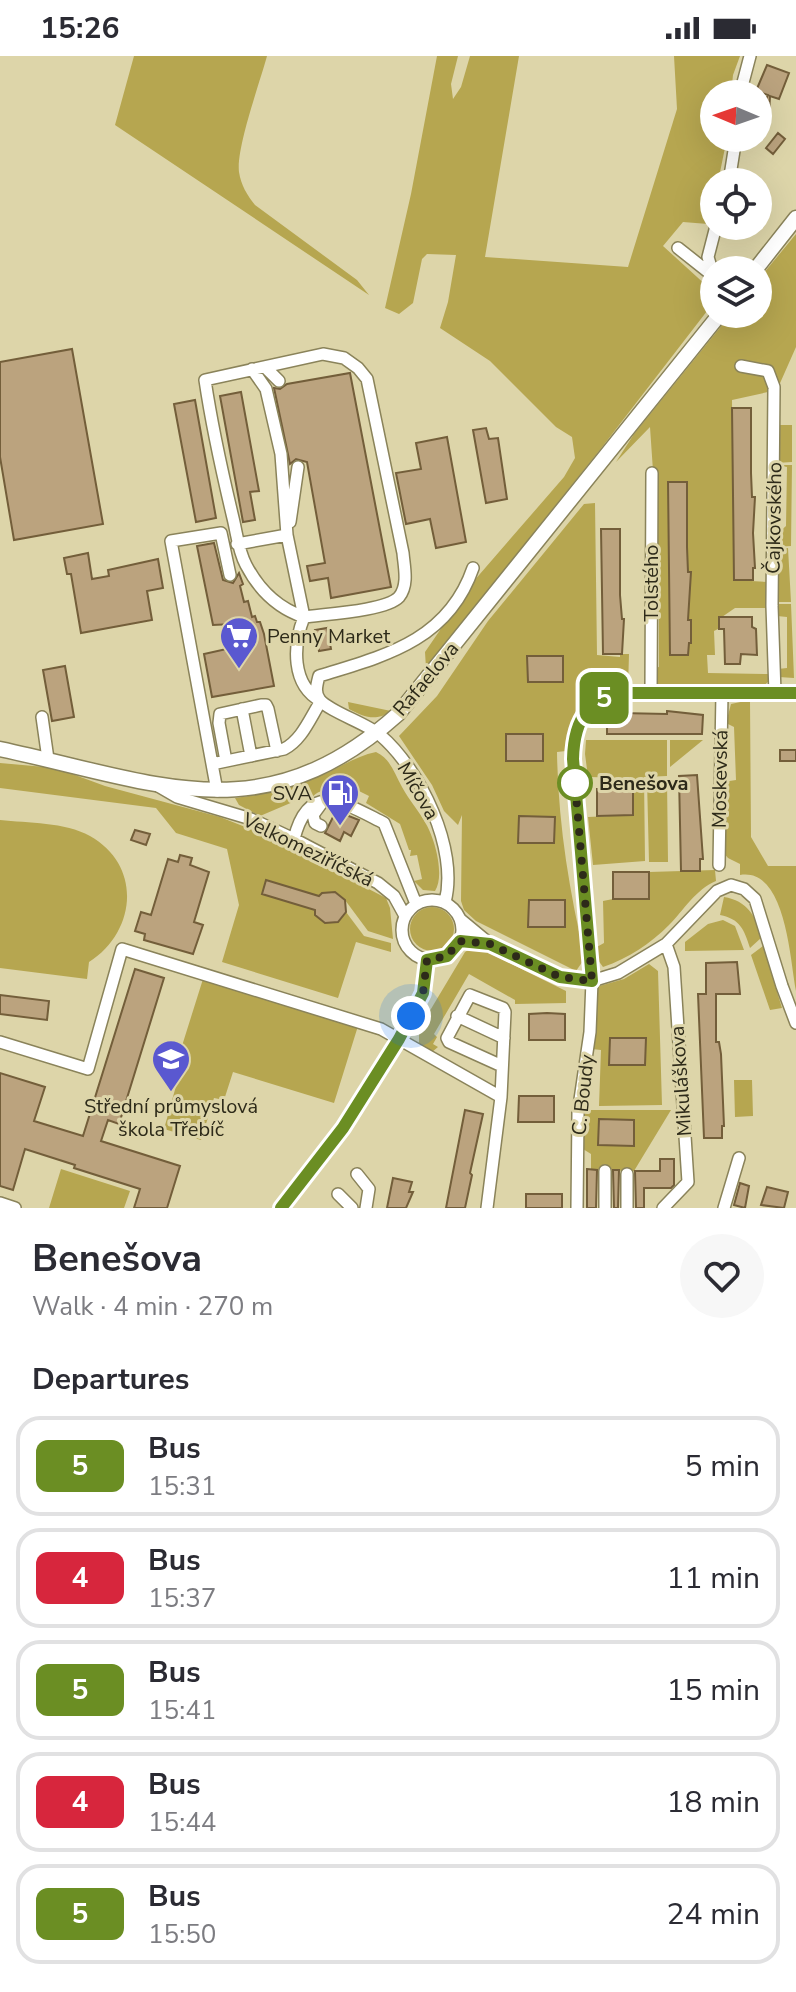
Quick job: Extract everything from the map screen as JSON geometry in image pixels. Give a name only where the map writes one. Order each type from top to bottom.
[{"type":"main road","points":[[766,256],[796,218]]},
{"type":"main road","name":"Rafaelova","points":[[0,749],[154,784],[217,791],[290,781],[329,765],[378,733],[398,714],[709,328]]},
{"type":"street","points":[[744,80],[750,56]]},
{"type":"street","points":[[678,248],[700,266]]},
{"type":"street","points":[[323,354],[337,362],[344,358],[367,379],[403,553],[405,582],[399,596],[383,605],[365,602],[304,617],[278,605],[262,591],[245,564],[237,544],[236,515],[217,449],[205,380],[265,367],[323,354]]},
{"type":"street","name":"Čajkovského","points":[[741,366],[768,371],[774,387],[772,606],[775,693]]},
{"type":"street","points":[[265,367],[279,381]]},
{"type":"street","points":[[252,369],[266,389],[281,454],[287,535],[304,617],[296,638],[300,680],[308,694],[378,733]]},
{"type":"street","points":[[287,535],[298,467]]},
{"type":"street","name":"Tolstého","points":[[651,693],[652,473]]},
{"type":"street","points":[[217,791],[171,541],[221,533],[230,575]]},
{"type":"street","points":[[237,544],[287,535]]},
{"type":"street","points":[[321,701],[316,689],[319,676],[394,653],[416,640],[435,625],[457,600],[473,568]]},
{"type":"street","name":"Moskevská","points":[[719,865],[722,693]]},
{"type":"street","points":[[592,981],[573,759],[574,739],[586,713],[601,699],[617,694],[796,693]]},
{"type":"street","points":[[212,764],[293,745],[321,701]]},
{"type":"street","points":[[226,761],[218,717],[242,709],[266,705],[277,751]]},
{"type":"street","points":[[242,709],[251,756]]},
{"type":"street","points":[[42,717],[48,759]]},
{"type":"street","name":"Míčova","points":[[378,733],[396,753],[429,802],[445,851],[449,885],[445,902]]},
{"type":"street","name":"Velkomeziříčská","points":[[154,784],[177,797],[251,819],[378,883],[394,896],[405,916],[402,925],[405,944],[418,957],[427,960]]},
{"type":"street","points":[[294,839],[301,816],[312,805],[324,801],[339,800],[384,823],[416,904]]},
{"type":"street","points":[[321,826],[315,823],[313,815],[324,801]]},
{"type":"street","points":[[405,916],[416,904],[425,900],[445,902],[490,944],[560,977],[592,981],[618,973],[666,944],[717,891],[731,885],[744,889],[755,899],[796,1023]]},
{"type":"street","points":[[281,1208],[343,1128],[399,1039],[423,993],[427,960],[447,956],[460,941],[461,920]]},
{"type":"street","points":[[460,941],[490,944]]},
{"type":"street","name":"Mikuláškova","points":[[663,1208],[688,1182],[674,967],[666,944]]},
{"type":"street","points":[[0,1042],[88,1069],[122,949],[381,1029],[501,1097]]},
{"type":"street","name":"C. Boudy","points":[[577,1208],[578,1113],[590,1032],[592,981]]},
{"type":"street","points":[[487,1208],[501,1097],[505,1012],[503,1008],[473,994],[467,996],[447,1038],[449,1042],[502,1066]]},
{"type":"street","points":[[457,1016],[504,1038]]},
{"type":"street","points":[[724,1208],[739,1158]]},
{"type":"street","points":[[605,1171],[605,1208]]},
{"type":"street","points":[[357,1174],[369,1189],[366,1208]]},
{"type":"street","points":[[627,1174],[627,1208]]},
{"type":"street","points":[[338,1194],[352,1208]]},
{"type":"street","points":[[0,1203],[15,1208]]},
{"type":"shaded area","points":[[134,56],[267,56],[241,147],[239,172],[243,186],[255,205],[357,280],[369,295],[115,125]]},
{"type":"shaded area","points":[[437,56],[458,56],[451,84],[453,99],[461,87],[470,56],[519,56],[485,257],[628,267],[677,109],[674,56],[740,56],[732,80],[700,80],[700,152],[724,152],[721,168],[700,168],[700,223],[683,222],[663,246],[700,280],[700,320],[426,668],[425,652],[473,582],[564,477],[575,458],[572,437],[556,427],[490,361],[440,328],[456,255],[427,254],[422,259],[413,303],[399,314],[385,308],[411,194]]},
{"type":"shaded area","points":[[796,234],[796,347],[777,390],[732,400],[734,580],[768,582],[768,608],[735,608],[719,619],[718,629],[714,631],[715,655],[707,655],[708,673],[769,674],[769,681],[760,689],[658,688],[654,686],[647,669],[659,667],[659,554],[647,550],[647,543],[658,544],[650,427],[616,462],[634,434],[720,328],[772,328],[772,263]]},
{"type":"shaded area","points":[[776,425],[792,425],[792,462],[776,463]]},
{"type":"shaded area","points":[[777,465],[792,465],[791,546],[775,547],[775,536],[786,526],[787,467]]},
{"type":"shaded area","points":[[595,503],[597,655],[620,657],[620,654],[629,654],[628,688],[603,695],[584,707],[572,725],[566,751],[557,752],[565,856],[585,958],[576,971],[476,921],[464,910],[461,901],[462,815],[458,825],[444,811],[432,785],[399,736],[437,696],[488,621],[584,504]]},
{"type":"shaded area","points":[[788,548],[791,602],[775,602],[775,550]]},
{"type":"shaded area","points":[[775,604],[791,604],[794,678],[779,677],[778,669],[787,668],[787,617],[777,616]]},
{"type":"shaded area","points":[[750,700],[751,837],[768,866],[796,866],[796,991],[788,939],[776,900],[767,885],[755,876],[740,875],[740,864],[723,852],[723,782],[736,780],[734,727],[726,723],[731,704]]},
{"type":"shaded area","points":[[348,702],[391,711],[370,717],[349,709]]},
{"type":"shaded area","points":[[586,740],[667,740],[667,776],[644,777],[645,861],[593,865],[588,817],[632,815],[633,778],[588,777]]},
{"type":"shaded area","points":[[670,740],[703,740],[670,767]]},
{"type":"shaded area","points":[[376,752],[389,762],[429,831],[439,867],[435,891],[423,890],[414,881],[422,879],[417,855],[410,856],[411,850],[400,824],[366,803],[369,796],[347,785],[344,792],[322,791],[260,816],[239,805],[235,798],[299,784]]},
{"type":"shaded area","points":[[0,763],[56,768],[105,786],[220,817],[263,834],[386,898],[393,939],[368,931],[345,900],[335,892],[319,896],[316,915],[325,923],[338,922],[346,912],[364,936],[391,943],[391,952],[356,942],[338,998],[222,962],[239,905],[227,849],[176,833],[156,808],[0,788]]},
{"type":"shaded area","points":[[647,780],[667,780],[668,862],[649,862]]},
{"type":"shaded area","points":[[0,820],[80,831],[107,849],[119,864],[127,899],[124,917],[105,949],[89,962],[87,979],[0,968]]},
{"type":"shaded area","points":[[715,870],[716,881],[696,895],[662,932],[630,955],[603,967],[595,956],[595,948],[604,943],[603,901],[613,899],[649,872]]},
{"type":"shaded area","points":[[724,897],[739,902],[753,916],[761,938],[750,948],[740,926],[720,915]]},
{"type":"shaded area","points":[[432,907],[448,913],[454,929],[448,945],[432,951],[416,945],[410,929],[416,913]]},
{"type":"shaded area","points":[[723,920],[735,926],[744,950],[685,951],[685,942],[708,924]]},
{"type":"shaded area","points":[[475,946],[566,991],[566,1003],[515,1004],[515,1000],[469,974],[434,1034],[437,1037],[433,1044],[438,1047],[432,1052],[419,1044],[419,1029],[465,952]]},
{"type":"shaded area","points":[[763,946],[782,1008],[770,1010],[751,955]]},
{"type":"shaded area","points":[[649,964],[658,971],[662,1105],[599,1106],[601,1050],[592,1049],[596,987],[624,979]]},
{"type":"shaded area","points":[[203,979],[358,1026],[334,1103],[233,1072],[224,1100],[214,1098],[201,1140],[164,1129],[176,1086],[170,1084]]},
{"type":"shaded area","points":[[734,1080],[752,1080],[753,1116],[735,1117]]},
{"type":"shaded area","points":[[585,1110],[671,1110],[634,1171],[591,1170],[591,1154],[583,1149]]},
{"type":"shaded area","points":[[61,1169],[130,1191],[124,1208],[49,1208]]},
{"type":"building","points":[[767,65],[789,73],[779,99],[772,97],[772,80],[761,80]]},
{"type":"building","points":[[778,133],[785,139],[773,154],[771,152],[772,140]]},
{"type":"building","points":[[72,349],[103,524],[14,540],[0,457],[0,362]]},
{"type":"building","points":[[350,373],[391,587],[331,598],[328,578],[310,581],[307,566],[325,563],[307,462],[296,459],[290,464],[274,388]]},
{"type":"building","points":[[241,392],[259,491],[250,492],[255,520],[243,522],[220,396]]},
{"type":"building","points":[[195,400],[216,518],[196,522],[174,404]]},
{"type":"building","points":[[732,408],[751,408],[752,497],[755,497],[753,580],[734,580]]},
{"type":"building","points":[[486,428],[489,439],[498,438],[507,499],[486,503],[473,430]]},
{"type":"building","points":[[447,437],[466,542],[436,548],[430,519],[406,524],[396,473],[421,469],[416,443]]},
{"type":"building","points":[[668,482],[687,482],[688,572],[691,572],[688,620],[691,620],[691,643],[688,655],[670,655]]},
{"type":"building","points":[[601,529],[620,529],[620,595],[624,619],[622,654],[603,654]]},
{"type":"building","points":[[214,543],[223,580],[233,583],[239,573],[244,602],[248,601],[252,617],[255,616],[260,622],[274,686],[212,697],[204,654],[240,646],[233,624],[213,625],[197,546]]},
{"type":"building","points":[[88,553],[92,579],[109,576],[108,570],[158,559],[163,588],[147,591],[152,620],[81,633],[71,574],[67,574],[64,558]]},
{"type":"building","points":[[719,617],[752,617],[752,627],[756,629],[757,655],[741,654],[740,664],[725,664],[724,629],[719,629]]},
{"type":"building","points":[[327,628],[331,649],[319,651],[315,630]]},
{"type":"building","points":[[527,656],[563,656],[563,682],[528,682]]},
{"type":"building","points":[[65,666],[74,717],[52,721],[43,670]]},
{"type":"building","points":[[667,711],[703,715],[702,734],[607,734],[607,716],[619,716],[620,713],[667,714]]},
{"type":"building","points":[[506,734],[543,734],[543,761],[506,761]]},
{"type":"building","points":[[780,750],[796,750],[796,761],[780,761]]},
{"type":"building","points":[[697,775],[703,859],[700,859],[700,871],[681,871],[679,776]]},
{"type":"building","points":[[597,789],[633,789],[633,815],[597,816]]},
{"type":"building","name":"SVA","points":[[336,811],[359,820],[351,836],[344,832],[340,841],[325,833]]},
{"type":"building","points":[[519,816],[555,817],[554,843],[518,843]]},
{"type":"building","points":[[135,830],[150,834],[146,845],[131,840]]},
{"type":"building","points":[[180,855],[192,858],[190,865],[209,872],[194,922],[203,925],[193,954],[144,940],[145,934],[135,931],[141,912],[151,915],[168,859],[178,862]]},
{"type":"building","points":[[613,872],[649,872],[649,899],[613,899]]},
{"type":"building","points":[[266,880],[319,896],[335,892],[345,900],[346,912],[338,922],[325,923],[315,915],[315,910],[262,894]]},
{"type":"building","points":[[529,900],[565,900],[565,927],[528,927]]},
{"type":"building","points":[[737,962],[740,994],[716,994],[716,1042],[719,1042],[721,1054],[724,1126],[722,1138],[704,1138],[698,994],[706,994],[706,963]]},
{"type":"building","name":"Střední průmyslová škola Třebíč","points":[[135,969],[164,978],[119,1124],[108,1120],[101,1141],[180,1166],[167,1208],[134,1208],[140,1189],[25,1149],[13,1190],[0,1186],[0,1073],[45,1087],[34,1121],[83,1136]]},
{"type":"building","points":[[0,995],[49,1001],[47,1020],[0,1014]]},
{"type":"building","points":[[529,1014],[565,1014],[565,1040],[529,1040]]},
{"type":"building","points":[[610,1038],[646,1038],[645,1065],[609,1065]]},
{"type":"building","points":[[519,1096],[554,1096],[554,1122],[518,1122]]},
{"type":"building","points":[[465,1110],[483,1114],[472,1175],[465,1208],[446,1208]]},
{"type":"building","points":[[599,1119],[634,1120],[634,1146],[598,1145]]},
{"type":"building","points":[[660,1159],[674,1159],[674,1185],[671,1188],[644,1188],[644,1208],[636,1208],[635,1171],[660,1171]]},
{"type":"building","points":[[587,1169],[597,1170],[596,1208],[587,1208]]},
{"type":"building","points":[[613,1170],[619,1170],[618,1208],[614,1208]]},
{"type":"building","points":[[393,1178],[412,1182],[409,1192],[413,1192],[406,1208],[387,1208]]},
{"type":"building","points":[[740,1183],[749,1186],[745,1208],[734,1205]]},
{"type":"building","points":[[767,1187],[788,1192],[784,1208],[761,1205]]},
{"type":"building","points":[[526,1194],[562,1194],[562,1208],[526,1208]]},
{"type":"bus line","name":"5","points":[[281,1208],[343,1128],[399,1039],[423,993],[427,960],[447,956],[460,941],[490,944],[560,977],[592,981],[573,759],[577,729],[591,707],[601,699],[631,693],[796,693]]},
{"type":"place","name":"Penny Market","points":[[239,670]]},
{"type":"place","name":"Benešova","points":[[575,783]]},
{"type":"place","name":"SVA","points":[[340,827]]},
{"type":"place","name":"Střední průmyslová škola Třebíč","points":[[171,1093]]},
{"type":"route","points":[[411,1016],[423,993],[427,960],[447,956],[460,941],[490,944],[560,977],[592,981],[575,783]]}]
